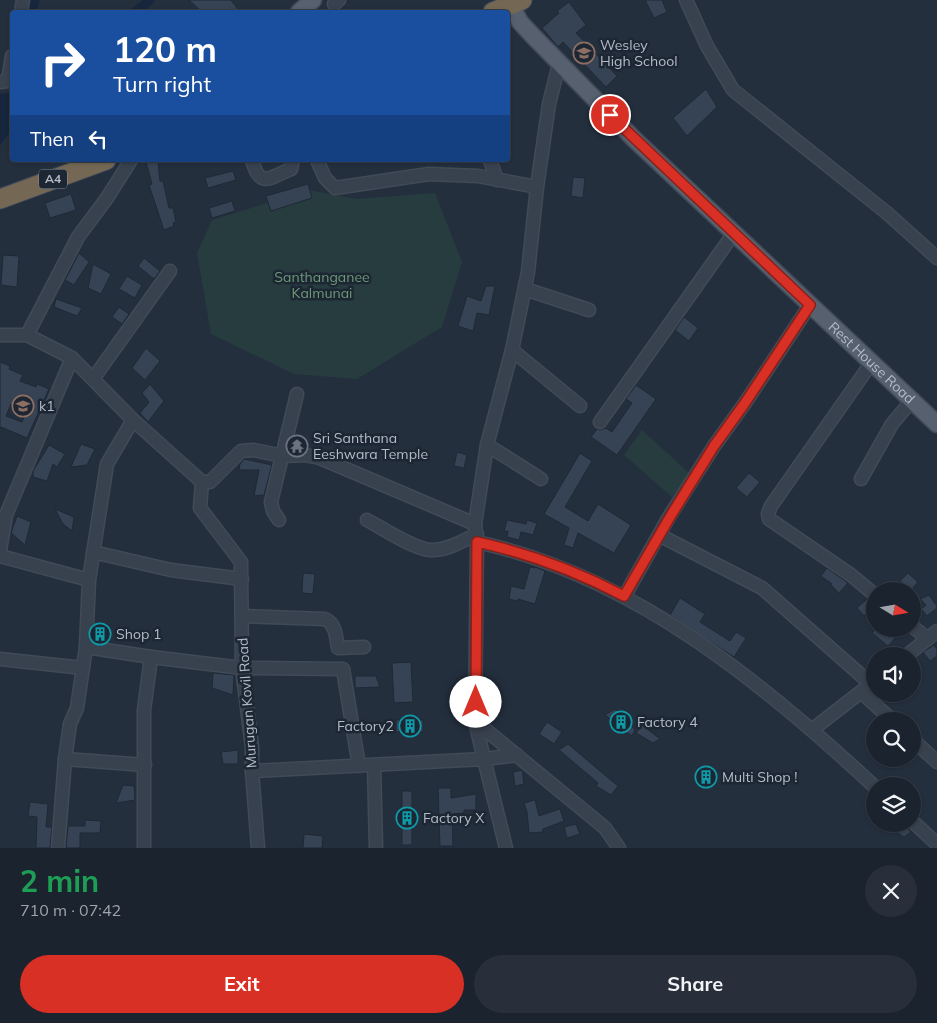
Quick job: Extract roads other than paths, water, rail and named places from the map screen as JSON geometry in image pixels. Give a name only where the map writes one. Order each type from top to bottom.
[{"type":"highway","points":[[498,10],[517,2]]},
{"type":"highway","name":"A4","points":[[0,198],[100,162]]},
{"type":"main road","points":[[301,10],[313,0]]},
{"type":"main road","name":"Rest House Road","points":[[517,2],[520,22],[559,64],[635,140],[913,399],[937,424]]},
{"type":"street","points":[[686,0],[707,46],[734,90],[887,213],[937,258]]},
{"type":"street","points":[[506,848],[475,722],[476,533],[487,445],[512,350],[525,289],[549,104],[559,64]]},
{"type":"street","points":[[7,81],[10,66]]},
{"type":"street","points":[[27,335],[78,237],[107,198],[129,162]]},
{"type":"street","points":[[253,162],[256,173],[261,178],[268,179],[291,168],[292,162]]},
{"type":"street","points":[[319,162],[325,178],[335,188],[429,174],[478,176],[537,187]]},
{"type":"street","points":[[491,162],[497,180]]},
{"type":"street","points":[[600,422],[734,233]]},
{"type":"street","points":[[93,379],[170,270]]},
{"type":"street","points":[[525,289],[589,310]]},
{"type":"street","points":[[624,596],[714,446],[810,305]]},
{"type":"street","points":[[0,335],[27,335],[72,358],[132,420],[202,482],[210,482],[242,451],[254,450],[283,456],[306,455],[320,458],[508,548],[602,585],[624,596],[685,632],[813,729],[866,779]]},
{"type":"street","points":[[512,350],[580,406]]},
{"type":"street","points":[[0,550],[6,515],[72,358]]},
{"type":"street","points":[[866,588],[851,575],[769,519],[768,514],[771,506],[872,362]]},
{"type":"street","points":[[279,520],[273,511],[272,502],[297,394]]},
{"type":"street","points":[[861,479],[892,424],[913,399]]},
{"type":"street","points":[[58,848],[65,759],[70,724],[77,708],[86,647],[89,580],[107,464],[132,420]]},
{"type":"street","points":[[487,445],[541,479]]},
{"type":"street","name":"Murugan Kovil Road","points":[[202,482],[200,508],[241,562],[242,668],[252,747],[258,848]]},
{"type":"street","points":[[367,520],[414,545],[430,550],[452,546],[476,533]]},
{"type":"street","points":[[660,535],[762,588],[866,683]]},
{"type":"street","points":[[93,552],[171,570],[242,579]]},
{"type":"street","points":[[0,556],[89,580]]},
{"type":"street","points":[[242,616],[324,619],[330,622],[335,630],[338,648],[364,647]]},
{"type":"street","points":[[917,647],[932,635]]},
{"type":"street","points":[[86,647],[242,668],[343,669],[359,766]]},
{"type":"street","points":[[144,848],[144,710],[151,657]]},
{"type":"street","points":[[0,659],[83,668]]},
{"type":"street","points":[[813,729],[866,688]]},
{"type":"street","points":[[475,722],[605,828],[619,848]]},
{"type":"street","points":[[921,748],[937,762]]},
{"type":"street","points":[[252,771],[484,759],[517,755]]},
{"type":"street","points":[[65,759],[145,765]]},
{"type":"street","points":[[374,765],[376,848]]},
{"type":"street","points":[[921,829],[937,844]]},
{"type":"water","points":[[10,92],[10,132],[0,145],[0,94]]},
{"type":"waterway","points":[[32,10],[35,0]]},
{"type":"waterway","points":[[138,10],[150,0]]},
{"type":"place","name":"Wesley High School","points":[[584,53]]},
{"type":"place","name":"k1","points":[[23,406]]},
{"type":"place","name":"Sri Santhana Eeshwara Temple","points":[[297,446]]},
{"type":"place","name":"Shop 1","points":[[100,634]]},
{"type":"place","name":"Factory 4","points":[[621,722]]},
{"type":"place","name":"Factory2","points":[[410,726]]},
{"type":"place","name":"Multi Shop !","points":[[706,777]]},
{"type":"place","name":"Factory X","points":[[407,818]]},
{"type":"park label","name":"Santhanganee Kalmunai","points":[[322,286]]}]
